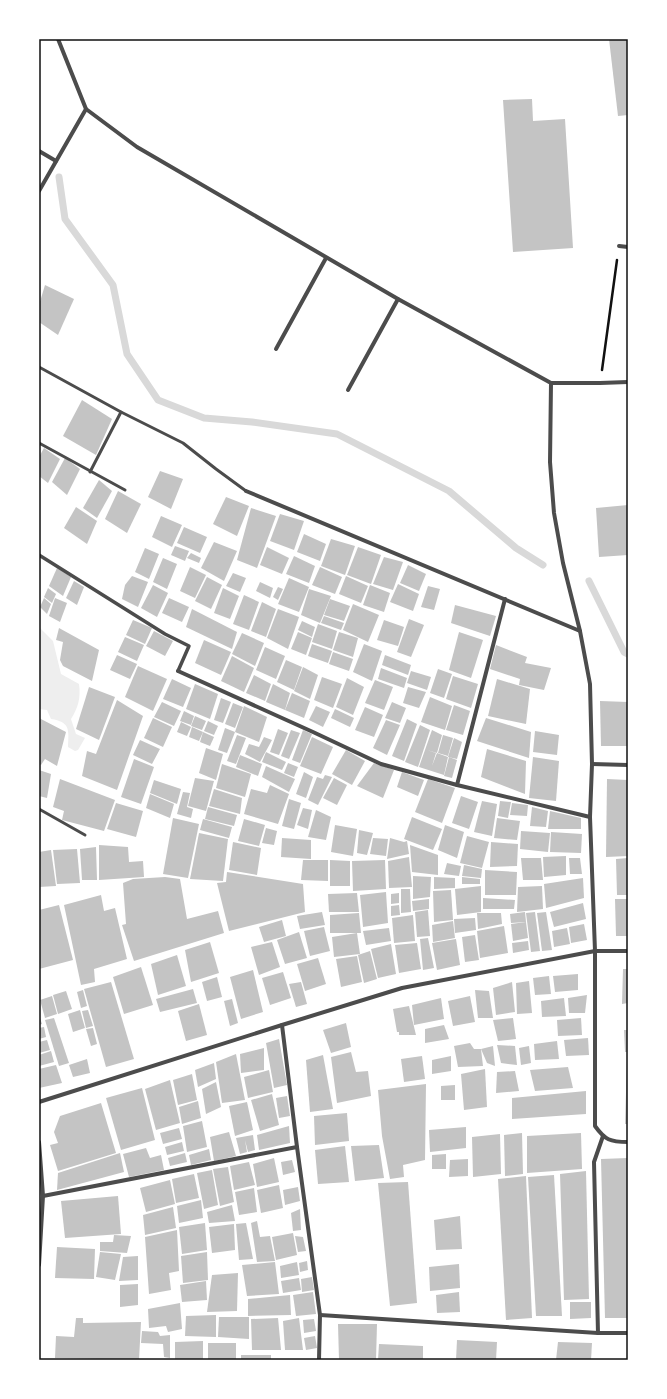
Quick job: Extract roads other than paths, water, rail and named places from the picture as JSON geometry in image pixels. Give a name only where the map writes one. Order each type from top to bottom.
[{"type":"street","points":[[58,39],[86,109],[137,147],[326,258],[551,383],[628,382]]},
{"type":"street","points":[[39,191],[86,109]]},
{"type":"street","points":[[39,150],[56,161]]},
{"type":"street","points":[[619,246],[628,247]]},
{"type":"street","points":[[276,349],[326,258]]},
{"type":"street","points":[[348,390],[398,299]]},
{"type":"street","points":[[551,383],[550,462],[554,512],[563,563],[580,631],[590,684],[592,764],[590,817],[595,951],[595,1126],[603,1136],[616,1142],[628,1142]]},
{"type":"street","points":[[246,491],[580,631]]},
{"type":"street","points":[[39,556],[165,634],[189,646],[178,671],[381,764],[457,785],[590,817]]},
{"type":"street","points":[[457,785],[505,599]]},
{"type":"street","points":[[592,764],[628,765]]},
{"type":"street","points":[[39,1102],[402,988],[595,951],[628,951]]},
{"type":"street","points":[[282,1025],[320,1315],[319,1360]]},
{"type":"street","points":[[598,1333],[594,1162],[603,1136]]},
{"type":"street","points":[[39,1142],[43,1196],[39,1265]]},
{"type":"street","points":[[43,1196],[297,1147]]},
{"type":"street","points":[[320,1315],[598,1333],[628,1333]]},
{"type":"lane","points":[[39,367],[121,412],[183,443],[246,491]]},
{"type":"lane","points":[[90,472],[121,412]]},
{"type":"lane","points":[[39,443],[125,490]]},
{"type":"lane","points":[[39,809],[85,835]]},
{"type":"waterway","points":[[59,177],[65,219],[113,285],[127,354],[158,400],[204,418],[252,422],[337,434],[449,491],[516,548],[543,565]]},
{"type":"waterway","points":[[589,581],[624,652],[628,654]]}]
